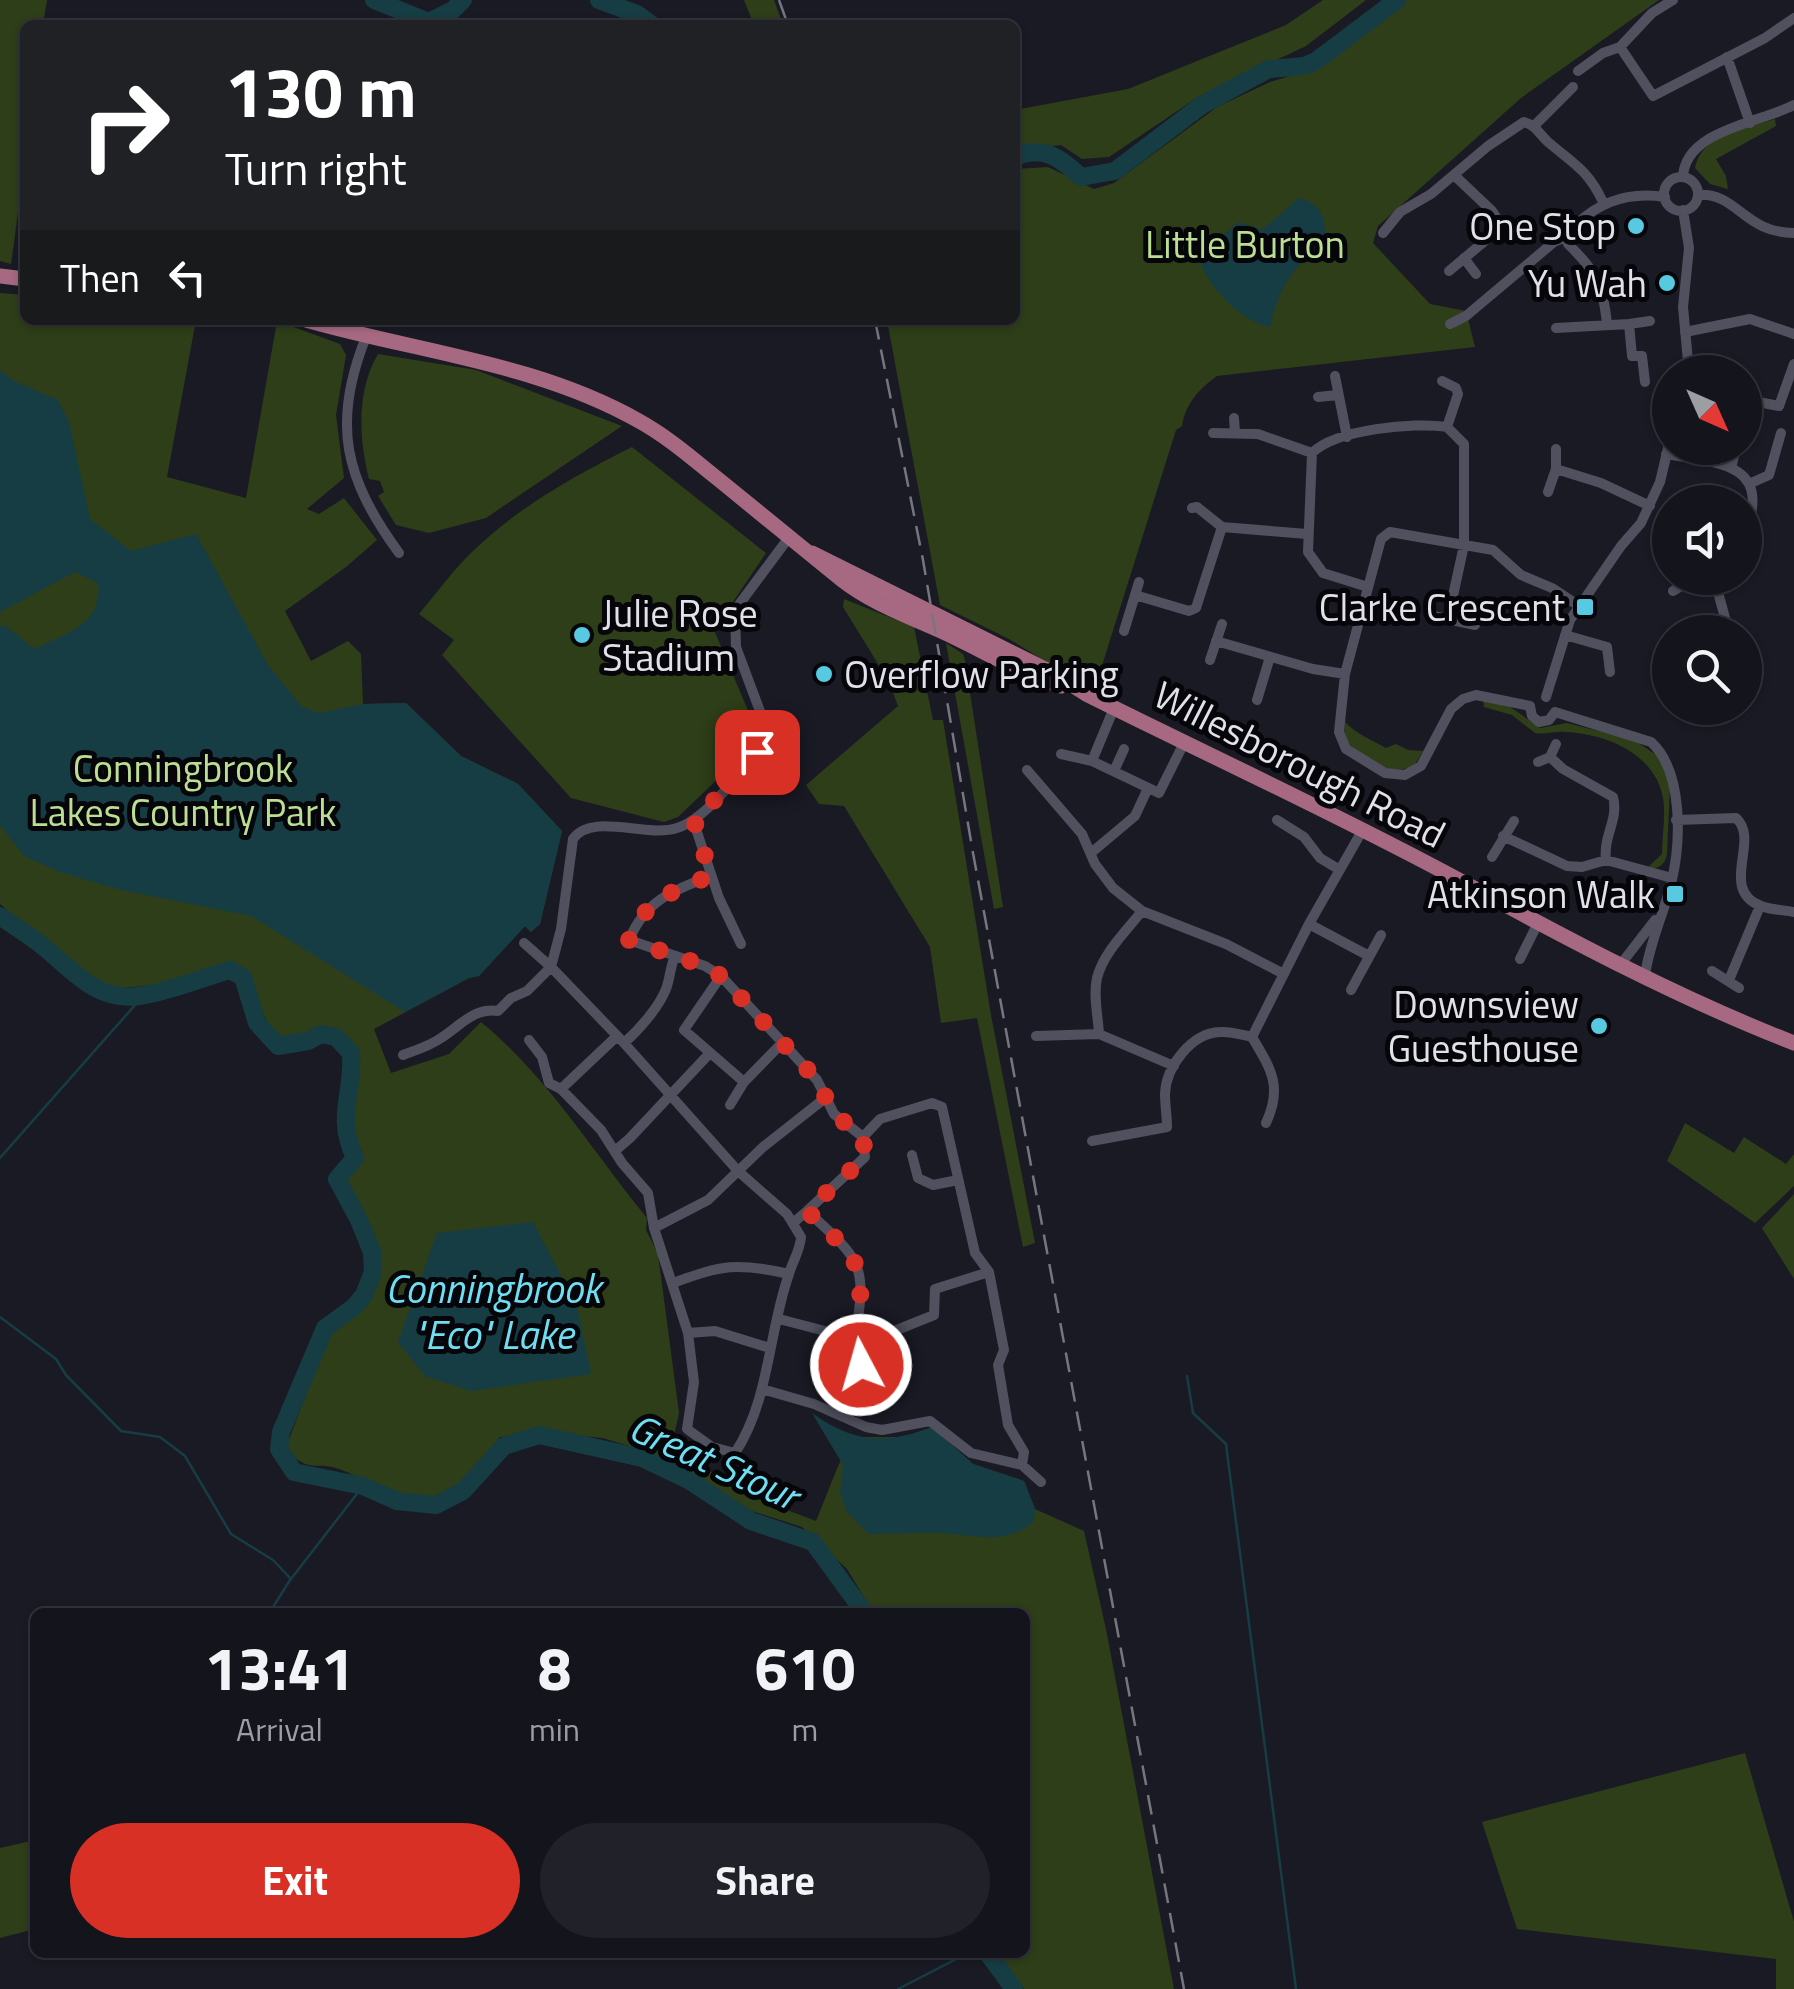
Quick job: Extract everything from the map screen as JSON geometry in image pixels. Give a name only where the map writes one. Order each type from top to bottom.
[{"type":"main road","name":"Willesborough Road","points":[[324,325],[476,360],[608,404],[656,430],[812,553],[910,609],[1053,673],[1086,694],[1459,880],[1537,925],[1736,1020],[1794,1043]]},
{"type":"street","points":[[1578,71],[1620,46],[1633,30],[1673,0]]},
{"type":"street","points":[[1620,46],[1652,96],[1794,18]]},
{"type":"street","points":[[1727,57],[1750,123]]},
{"type":"street","points":[[1534,126],[1572,87]]},
{"type":"street","points":[[1682,177],[1683,167],[1704,141],[1794,104]]},
{"type":"street","points":[[1382,233],[1400,212],[1455,176],[1524,122],[1534,126],[1585,170],[1603,202]]},
{"type":"street","points":[[1448,270],[1498,230],[1500,223],[1455,176]]},
{"type":"street","points":[[1682,177],[1692,181],[1698,195],[1693,205],[1683,210],[1670,206],[1665,197],[1668,182],[1682,177]]},
{"type":"street","points":[[1698,195],[1724,199],[1748,221],[1773,232],[1794,233]]},
{"type":"street","points":[[1450,324],[1466,316],[1554,242],[1566,238],[1573,227],[1603,202],[1665,197]]},
{"type":"street","points":[[1683,210],[1690,248],[1682,307],[1687,355]]},
{"type":"street","points":[[1566,238],[1603,288],[1607,324]]},
{"type":"street","points":[[1464,258],[1476,274]]},
{"type":"street","points":[[1685,332],[1750,319],[1794,334]]},
{"type":"street","points":[[1556,328],[1650,321]]},
{"type":"street","points":[[1630,324],[1632,356],[1642,356],[1645,382]]},
{"type":"street","points":[[366,337],[353,368],[346,412],[348,448],[365,503],[399,553]]},
{"type":"street","points":[[1762,403],[1779,406],[1794,364]]},
{"type":"street","points":[[1336,376],[1346,437]]},
{"type":"street","points":[[1442,381],[1456,388],[1458,394],[1447,427]]},
{"type":"street","points":[[1318,398],[1338,395]]},
{"type":"street","points":[[1234,418],[1235,433]]},
{"type":"street","points":[[1312,453],[1328,442],[1405,425],[1447,427],[1464,444],[1464,546],[1448,619]]},
{"type":"street","points":[[1213,433],[1258,434],[1312,453]]},
{"type":"street","points":[[1717,465],[1743,474],[1751,483],[1769,475],[1781,433]]},
{"type":"street","points":[[1548,492],[1556,469],[1556,449]]},
{"type":"street","points":[[1312,453],[1308,552],[1318,569],[1368,587]]},
{"type":"street","points":[[1546,697],[1564,635],[1579,606],[1650,506],[1664,465]]},
{"type":"street","points":[[1556,469],[1601,483],[1650,506]]},
{"type":"street","points":[[1192,508],[1222,527],[1307,534]]},
{"type":"street","points":[[1135,596],[1189,611],[1196,608],[1222,527]]},
{"type":"street","points":[[1530,706],[1476,696],[1463,699],[1451,709],[1418,769],[1395,776],[1356,758],[1340,741],[1345,674],[1381,538],[1386,532],[1497,552],[1524,576],[1579,606]]},
{"type":"street","points":[[403,1055],[439,1040],[474,1014],[498,1010],[511,998],[527,992],[551,967],[561,929],[573,839],[579,830],[593,825],[652,833],[680,828],[694,820],[733,782],[757,752],[767,730],[736,647],[736,610],[790,536]]},
{"type":"street","points":[[1124,631],[1139,582]]},
{"type":"street","points":[[1428,615],[1475,626]]},
{"type":"street","points":[[1210,660],[1222,624]]},
{"type":"street","points":[[1610,672],[1608,647],[1614,634]]},
{"type":"street","points":[[1564,635],[1608,647]]},
{"type":"street","points":[[1216,641],[1345,674]]},
{"type":"street","points":[[1257,700],[1270,657]]},
{"type":"street","points":[[1546,697],[1554,703],[1555,712],[1549,720],[1539,722],[1532,716],[1530,706],[1537,698],[1546,697]]},
{"type":"street","points":[[1092,760],[1114,708]]},
{"type":"street","points":[[1555,712],[1638,736],[1660,751],[1673,774],[1676,820],[1672,878],[1644,975]]},
{"type":"street","points":[[1061,754],[1092,760],[1159,793],[1184,742]]},
{"type":"street","points":[[1538,762],[1550,757],[1556,744]]},
{"type":"street","points":[[1114,771],[1124,749]]},
{"type":"street","points":[[1550,757],[1563,769],[1613,797],[1616,813],[1606,836],[1606,860]]},
{"type":"street","points":[[1027,770],[1082,834],[1104,878],[1142,911],[1226,944],[1284,974]]},
{"type":"street","points":[[1091,852],[1134,816],[1148,788]]},
{"type":"street","points":[[1676,820],[1736,818],[1742,823],[1741,887],[1760,906],[1794,912]]},
{"type":"street","points":[[694,820],[711,876],[740,944]]},
{"type":"street","points":[[1277,820],[1304,836],[1320,858],[1340,870]]},
{"type":"street","points":[[1492,857],[1514,821]]},
{"type":"street","points":[[1252,1036],[1362,831]]},
{"type":"street","points":[[1503,836],[1564,866],[1582,867],[1606,860],[1672,878]]},
{"type":"street","points":[[711,876],[666,896],[638,918],[629,940],[721,976],[817,1080],[834,1114],[863,1137],[865,1157],[793,1223]]},
{"type":"street","points":[[1729,980],[1760,906]]},
{"type":"street","points":[[1098,1034],[1097,976],[1142,911]]},
{"type":"street","points":[[1621,964],[1659,915]]},
{"type":"street","points":[[1310,924],[1370,956]]},
{"type":"street","points":[[1520,960],[1537,925]]},
{"type":"street","points":[[1351,990],[1381,935]]},
{"type":"street","points":[[524,944],[551,967],[738,1170],[787,1214],[802,1237],[800,1251],[788,1274],[748,1435],[735,1454],[712,1448],[687,1429],[694,1382],[688,1332],[654,1228],[646,1189],[600,1130],[561,1089],[548,1083],[542,1057],[529,1040]]},
{"type":"street","points":[[561,1089],[620,1040],[636,1033],[667,988],[667,975],[675,956]]},
{"type":"street","points":[[1712,971],[1739,988]]},
{"type":"street","points":[[721,976],[684,1030],[744,1082]]},
{"type":"street","points":[[1092,1141],[1167,1127],[1164,1091],[1186,1048],[1206,1034],[1222,1031],[1252,1036]]},
{"type":"street","points":[[1036,1036],[1098,1034],[1174,1066]]},
{"type":"street","points":[[1252,1036],[1275,1084],[1276,1102],[1266,1123]]},
{"type":"street","points":[[730,1105],[744,1082],[782,1042]]},
{"type":"street","points":[[615,1150],[709,1054]]},
{"type":"street","points":[[654,1228],[708,1200],[824,1099]]},
{"type":"street","points":[[863,1137],[880,1119],[932,1103],[942,1107],[975,1253],[989,1272],[1004,1350],[998,1364],[1000,1388],[1008,1425],[1024,1452],[1022,1465]]},
{"type":"street","points":[[912,1155],[918,1178],[933,1185],[958,1180]]},
{"type":"street","points":[[807,1211],[859,1268],[861,1341],[848,1418]]},
{"type":"street","points":[[673,1283],[720,1266],[757,1266],[788,1274]]},
{"type":"street","points":[[779,1319],[861,1341],[934,1315],[935,1289],[989,1272]]},
{"type":"street","points":[[688,1332],[715,1332],[770,1348]]},
{"type":"street","points":[[762,1389],[814,1404],[866,1427],[894,1430],[930,1421],[971,1454],[1022,1465],[1041,1482]]},
{"type":"green space","points":[[0,0],[47,0],[44,20],[20,20],[20,198],[11,264],[0,261]]},
{"type":"green space","points":[[744,0],[774,0],[781,20],[752,20]]},
{"type":"green space","points":[[1323,0],[1366,0],[1306,46],[1198,97],[1109,157],[1082,159],[1061,145],[1020,150],[1020,109],[1128,89],[1286,25]]},
{"type":"green space","name":"Little Burton","points":[[1406,0],[1659,0],[1521,98],[1378,226],[1373,243],[1430,304],[1466,311],[1475,347],[1217,376],[1194,398],[1182,426],[1176,430],[1094,691],[1009,639],[940,605],[888,325],[1020,325],[1020,169],[1048,167],[1094,189],[1114,183],[1217,107],[1270,82],[1313,69]]},
{"type":"green space","points":[[1775,119],[1776,126],[1716,159],[1728,189],[1710,184],[1695,168],[1706,147],[1716,140]]},
{"type":"green space","name":"Conningbrook Lakes Country Park","points":[[0,293],[20,295],[20,325],[195,325],[167,477],[246,498],[276,325],[288,325],[340,344],[346,355],[336,415],[344,478],[307,509],[319,514],[344,498],[377,540],[285,611],[311,661],[348,641],[361,654],[363,704],[406,703],[461,756],[518,784],[562,831],[540,924],[531,932],[525,926],[479,976],[374,1029],[391,1073],[449,1054],[481,1022],[548,1090],[647,1218],[646,1230],[658,1254],[679,1413],[672,1445],[742,1493],[816,1521],[853,1437],[904,1437],[932,1427],[973,1464],[1024,1481],[1035,1509],[1084,1531],[1174,1989],[1024,1989],[1000,1958],[1030,1958],[1030,1608],[871,1608],[847,1569],[802,1527],[736,1506],[645,1451],[603,1438],[550,1433],[500,1437],[461,1482],[436,1497],[422,1500],[399,1497],[333,1467],[308,1465],[285,1450],[327,1338],[369,1299],[379,1274],[377,1256],[345,1185],[362,1151],[347,1129],[357,1058],[337,1033],[311,1032],[292,1042],[278,1040],[250,984],[237,968],[156,985],[122,988],[92,982],[0,904]]},
{"type":"green space","points":[[378,354],[476,370],[622,426],[486,518],[429,533],[396,525],[378,496],[384,492],[380,481],[369,479],[363,448],[363,399]]},
{"type":"green space","name":"Julie Rose Stadium","points":[[632,447],[766,553],[714,630],[755,727],[749,749],[678,817],[664,822],[571,798],[442,655],[454,640],[419,614],[464,560],[502,526],[565,483]]},
{"type":"green space","points":[[844,599],[914,627],[933,720],[943,720],[991,1015],[1035,1243],[1023,1247],[977,1018],[941,1023],[930,947],[844,806],[819,804],[806,785],[898,706],[888,680],[843,607]]},
{"type":"green space","points":[[946,643],[963,654],[965,660],[1003,907],[994,909]]},
{"type":"green space","points":[[1483,700],[1509,706],[1540,728],[1567,723],[1634,740],[1655,754],[1664,765],[1670,785],[1667,854],[1663,864],[1647,868],[1662,854],[1664,805],[1658,783],[1640,758],[1597,737],[1535,733],[1512,715],[1484,707]]},
{"type":"green space","points":[[1345,722],[1386,748],[1396,744],[1423,751],[1414,766],[1379,766],[1367,761],[1349,744]]},
{"type":"green space","points":[[1685,1123],[1734,1153],[1744,1137],[1786,1164],[1794,1154],[1794,1186],[1755,1223],[1667,1161]]},
{"type":"green space","points":[[1794,1194],[1794,1279],[1762,1228]]},
{"type":"green space","points":[[1745,1753],[1794,1922],[1794,1989],[1776,1989],[1776,1959],[1517,1929],[1482,1822]]},
{"type":"green space","points":[[30,1841],[30,1930],[0,1938],[0,1848]]},
{"type":"water","points":[[1299,198],[1320,212],[1325,238],[1290,277],[1270,327],[1229,304],[1201,265],[1210,245],[1239,222],[1262,230]]},
{"type":"water","points":[[0,370],[12,380],[58,400],[69,422],[90,519],[131,551],[196,534],[268,665],[301,706],[319,713],[363,704],[406,703],[461,756],[518,784],[562,831],[540,924],[531,932],[525,926],[479,976],[405,1012],[251,916],[117,889],[60,872],[24,856],[0,825],[0,627],[4,625],[35,649],[89,618],[98,597],[98,583],[75,572],[0,612]]},
{"type":"water","name":"Conningbrook \"Eco\" Lake","points":[[533,1222],[577,1306],[591,1374],[471,1391],[425,1376],[398,1342],[437,1233]]},
{"type":"water","points":[[812,1413],[842,1430],[870,1438],[899,1437],[932,1427],[973,1464],[1024,1481],[1035,1509],[1034,1521],[1002,1536],[869,1534],[846,1511],[840,1493],[843,1465]]},
{"type":"waterway","name":"Great Stour","points":[[374,0],[424,20]]},
{"type":"waterway","name":"Great Stour","points":[[433,20],[463,0]]},
{"type":"waterway","name":"Great Stour","points":[[599,0],[645,20]]},
{"type":"waterway","name":"Great Stour","points":[[1020,155],[1051,155],[1081,177],[1115,171],[1202,105],[1269,69],[1316,61],[1397,0]]},
{"type":"waterway","name":"Great Stour","points":[[0,916],[88,983],[111,994],[151,994],[230,970],[243,977],[257,1023],[278,1046],[308,1041],[321,1034],[336,1037],[351,1053],[346,1129],[355,1158],[337,1179],[372,1252],[373,1272],[364,1295],[354,1307],[325,1328],[281,1432],[279,1449],[294,1472],[363,1486],[397,1501],[436,1505],[463,1491],[504,1446],[539,1435],[642,1458],[690,1481],[751,1521],[813,1542],[861,1608]]},
{"type":"waterway","points":[[0,1158],[143,996]]},
{"type":"waterway","points":[[0,1317],[56,1359],[66,1375],[121,1431],[160,1437],[185,1456],[231,1534],[273,1560],[291,1579],[363,1486]]},
{"type":"waterway","points":[[1187,1376],[1193,1413],[1226,1444],[1296,1989]]},
{"type":"waterway","points":[[272,1608],[290,1580]]},
{"type":"waterway","points":[[898,1989],[958,1958]]},
{"type":"waterway","name":"Great Stour","points":[[991,1958],[1014,1989]]},
{"type":"railway","points":[[779,0],[786,20]]},
{"type":"railway","points":[[876,325],[923,560],[973,853],[1184,1989]]},
{"type":"place","name":"One Stop","points":[[1636,226]]},
{"type":"place","name":"Yu Wah","points":[[1667,283]]},
{"type":"place","name":"Clarke Crescent","points":[[1585,607]]},
{"type":"place","name":"Julie Rose Stadium","points":[[582,635]]},
{"type":"place","name":"Overflow Parking","points":[[824,674]]},
{"type":"place","name":"Atkinson Walk","points":[[1675,894]]},
{"type":"place","name":"Downsview Guesthouse","points":[[1599,1026]]},
{"type":"route","points":[[757,752],[694,820],[711,876],[652,906],[638,918],[629,940],[705,966],[721,976],[817,1080],[834,1114],[863,1137],[865,1157],[807,1211],[859,1268],[862,1289],[855,1339],[867,1342],[861,1365]]}]
